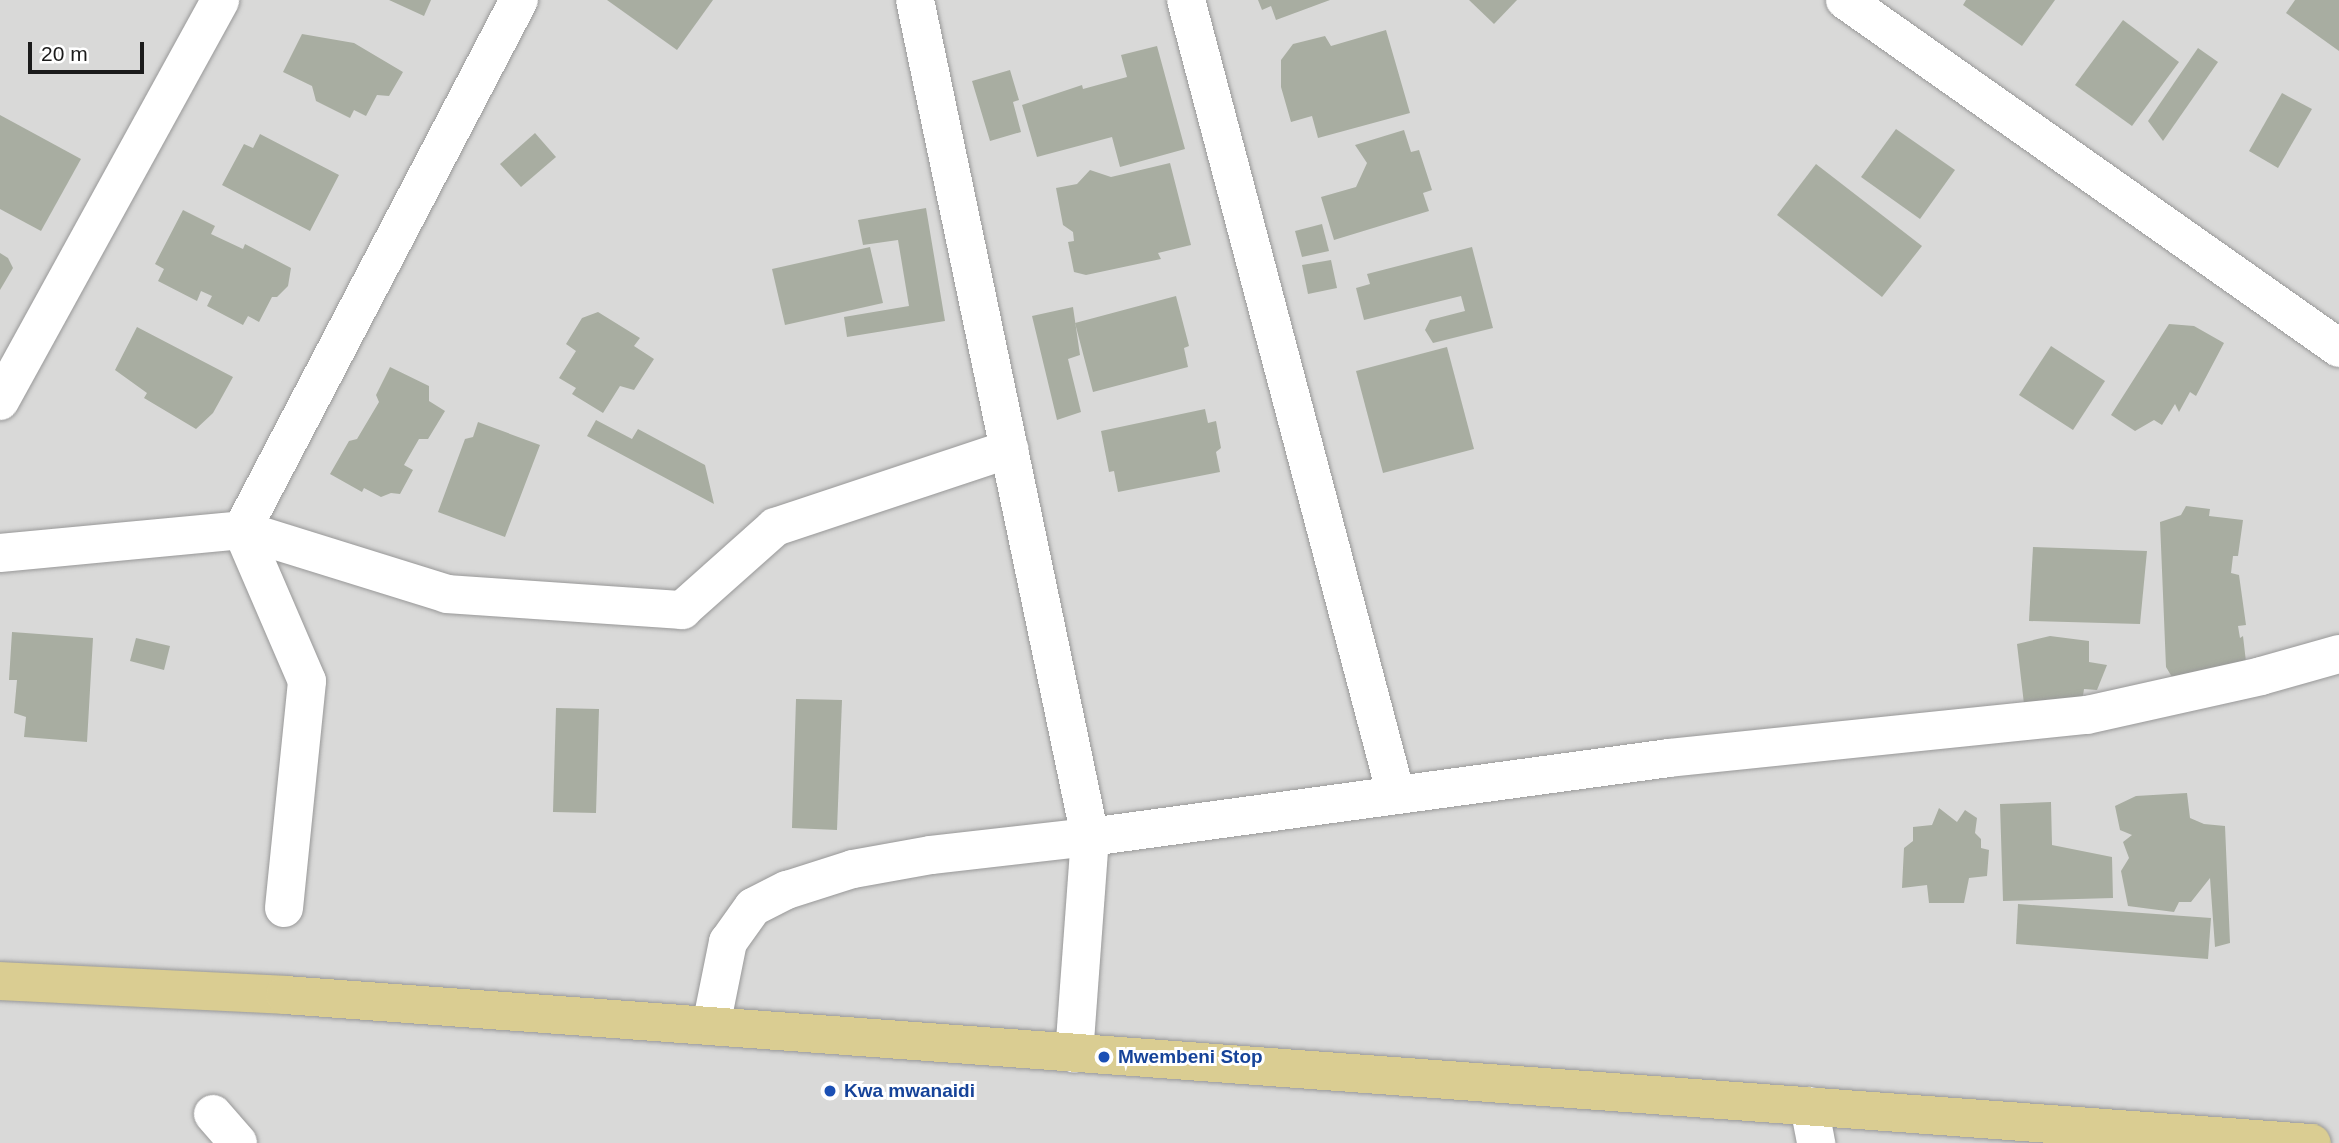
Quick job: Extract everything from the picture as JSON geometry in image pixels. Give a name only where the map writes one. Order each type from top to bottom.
[{"type":"highway","points":[[0,981],[271,994],[1074,1053],[1813,1125],[2312,1143]]},
{"type":"street","points":[[0,401],[220,0]]},
{"type":"street","points":[[242,530],[519,0]]},
{"type":"street","points":[[915,0],[1090,837],[1074,1053]]},
{"type":"street","points":[[1186,0],[1396,795]]},
{"type":"street","points":[[1845,0],[2339,348]]},
{"type":"street","points":[[0,553],[242,530],[447,594],[682,610],[775,527],[1009,449]]},
{"type":"street","points":[[242,530],[307,681],[284,908]]},
{"type":"street","points":[[711,1026],[728,942],[753,907],[787,890],[853,869],[931,855],[1090,837],[1669,758],[2087,715],[2261,676],[2339,654]]},
{"type":"street","points":[[213,1114],[238,1143]]},
{"type":"shaded area","points":[[0,0],[2339,0],[2339,1143],[0,1143]]},
{"type":"building","points":[[389,0],[431,0],[424,16]]},
{"type":"building","points":[[607,0],[713,0],[677,50]]},
{"type":"building","points":[[1258,0],[1330,0],[1276,20],[1271,6],[1262,10]]},
{"type":"building","points":[[1469,0],[1517,0],[1494,24]]},
{"type":"building","points":[[1966,0],[2055,0],[2022,46],[1963,5]]},
{"type":"building","points":[[2295,0],[2339,0],[2339,51],[2286,13]]},
{"type":"building","points":[[2123,20],[2179,62],[2132,126],[2075,85]]},
{"type":"building","points":[[1386,30],[1410,113],[1318,138],[1312,116],[1291,122],[1281,87],[1281,60],[1293,44],[1325,36],[1331,46]]},
{"type":"building","points":[[302,34],[354,43],[403,72],[389,96],[377,95],[366,116],[354,110],[350,118],[316,101],[312,86],[283,72]]},
{"type":"building","points":[[1157,46],[1185,149],[1120,167],[1112,137],[1037,157],[1022,105],[1082,85],[1083,89],[1127,77],[1121,55]]},
{"type":"building","points":[[2198,48],[2218,62],[2163,141],[2148,121]]},
{"type":"building","points":[[1010,70],[1019,100],[1013,102],[1021,132],[990,141],[972,81]]},
{"type":"building","points":[[2282,93],[2312,109],[2278,168],[2249,151]]},
{"type":"building","points":[[0,115],[81,159],[41,231],[0,209]]},
{"type":"building","points":[[1896,129],[1955,170],[1920,219],[1861,177]]},
{"type":"building","points":[[1404,130],[1411,152],[1419,150],[1432,190],[1423,193],[1429,211],[1334,240],[1321,197],[1356,187],[1367,163],[1355,145]]},
{"type":"building","points":[[535,133],[556,157],[521,187],[500,164]]},
{"type":"building","points":[[260,134],[339,175],[310,231],[222,185],[244,144],[253,148]]},
{"type":"building","points":[[1170,163],[1191,245],[1158,253],[1161,259],[1086,275],[1074,272],[1068,242],[1074,241],[1073,232],[1063,225],[1056,188],[1077,184],[1090,170],[1111,177]]},
{"type":"building","points":[[1816,164],[1922,246],[1882,297],[1777,215]]},
{"type":"building","points":[[926,208],[945,321],[847,337],[844,317],[909,306],[898,240],[863,245],[858,220]]},
{"type":"building","points":[[183,210],[215,226],[211,234],[243,249],[245,244],[291,268],[288,286],[277,297],[272,297],[259,322],[248,316],[243,325],[207,306],[212,296],[201,291],[197,301],[158,281],[164,269],[155,264]]},
{"type":"building","points":[[1322,224],[1329,251],[1302,257],[1295,231]]},
{"type":"building","points":[[870,247],[883,303],[785,325],[772,269]]},
{"type":"building","points":[[1472,247],[1493,328],[1433,343],[1425,330],[1430,320],[1465,311],[1461,296],[1364,320],[1356,288],[1370,284],[1367,274]]},
{"type":"building","points":[[0,253],[8,258],[13,268],[0,290]]},
{"type":"building","points":[[1331,260],[1337,288],[1308,294],[1302,265]]},
{"type":"building","points":[[1176,296],[1189,346],[1184,348],[1188,367],[1093,392],[1075,323]]},
{"type":"building","points":[[1073,307],[1080,355],[1068,359],[1081,412],[1057,420],[1032,316]]},
{"type":"building","points":[[598,312],[640,338],[634,346],[654,359],[634,390],[620,386],[603,413],[572,394],[576,388],[559,378],[576,351],[566,344],[582,318]]},
{"type":"building","points":[[2169,324],[2194,326],[2224,343],[2196,396],[2190,392],[2179,412],[2175,404],[2162,425],[2154,420],[2135,431],[2111,415]]},
{"type":"building","points":[[137,327],[233,377],[213,413],[196,429],[144,398],[147,393],[115,370]]},
{"type":"building","points":[[2051,346],[2105,381],[2073,430],[2019,395]]},
{"type":"building","points":[[1447,347],[1474,449],[1383,473],[1356,371]]},
{"type":"building","points":[[390,367],[429,386],[429,401],[445,411],[428,439],[419,439],[404,465],[413,470],[400,494],[391,493],[381,497],[364,488],[362,492],[330,474],[349,441],[357,439],[379,402],[376,395]]},
{"type":"building","points":[[1205,409],[1208,423],[1216,421],[1221,448],[1216,452],[1220,472],[1118,492],[1114,471],[1109,472],[1101,431]]},
{"type":"building","points":[[596,420],[632,439],[638,429],[705,465],[714,504],[587,436]]},
{"type":"building","points":[[478,422],[540,445],[505,537],[438,512],[465,439],[473,437]]},
{"type":"building","points":[[2186,506],[2210,509],[2209,516],[2243,520],[2238,556],[2233,556],[2231,573],[2239,575],[2246,625],[2238,626],[2240,638],[2243,636],[2248,679],[2175,682],[2166,667],[2160,522],[2181,515]]},
{"type":"building","points":[[2033,547],[2147,551],[2140,624],[2029,621]]},
{"type":"building","points":[[12,632],[93,638],[87,742],[24,737],[26,717],[14,713],[17,680],[9,680]]},
{"type":"building","points":[[2050,636],[2089,641],[2089,662],[2107,665],[2097,690],[2084,689],[2080,716],[2024,704],[2017,644]]},
{"type":"building","points":[[136,638],[170,646],[164,670],[130,661]]},
{"type":"building","points":[[796,699],[842,700],[837,830],[792,828]]},
{"type":"building","points":[[556,708],[599,709],[596,813],[553,812]]},
{"type":"building","points":[[2187,793],[2190,818],[2204,824],[2225,826],[2230,943],[2215,947],[2210,878],[2191,902],[2179,902],[2174,912],[2128,906],[2121,871],[2129,858],[2123,842],[2132,835],[2120,830],[2115,806],[2136,796]]},
{"type":"building","points":[[2051,802],[2052,845],[2112,857],[2113,898],[2003,901],[2000,804]]},
{"type":"building","points":[[1939,808],[1957,822],[1965,810],[1977,818],[1975,833],[1981,839],[1981,848],[1989,850],[1987,876],[1969,878],[1964,903],[1929,903],[1927,885],[1902,888],[1904,848],[1913,841],[1913,827],[1932,825]]},
{"type":"building","points":[[2018,904],[2211,918],[2208,959],[2016,944]]},
{"type":"place","name":"Mwembeni Stop","points":[[1104,1057]]},
{"type":"place","name":"Kwa mwanaidi","points":[[830,1091]]}]
